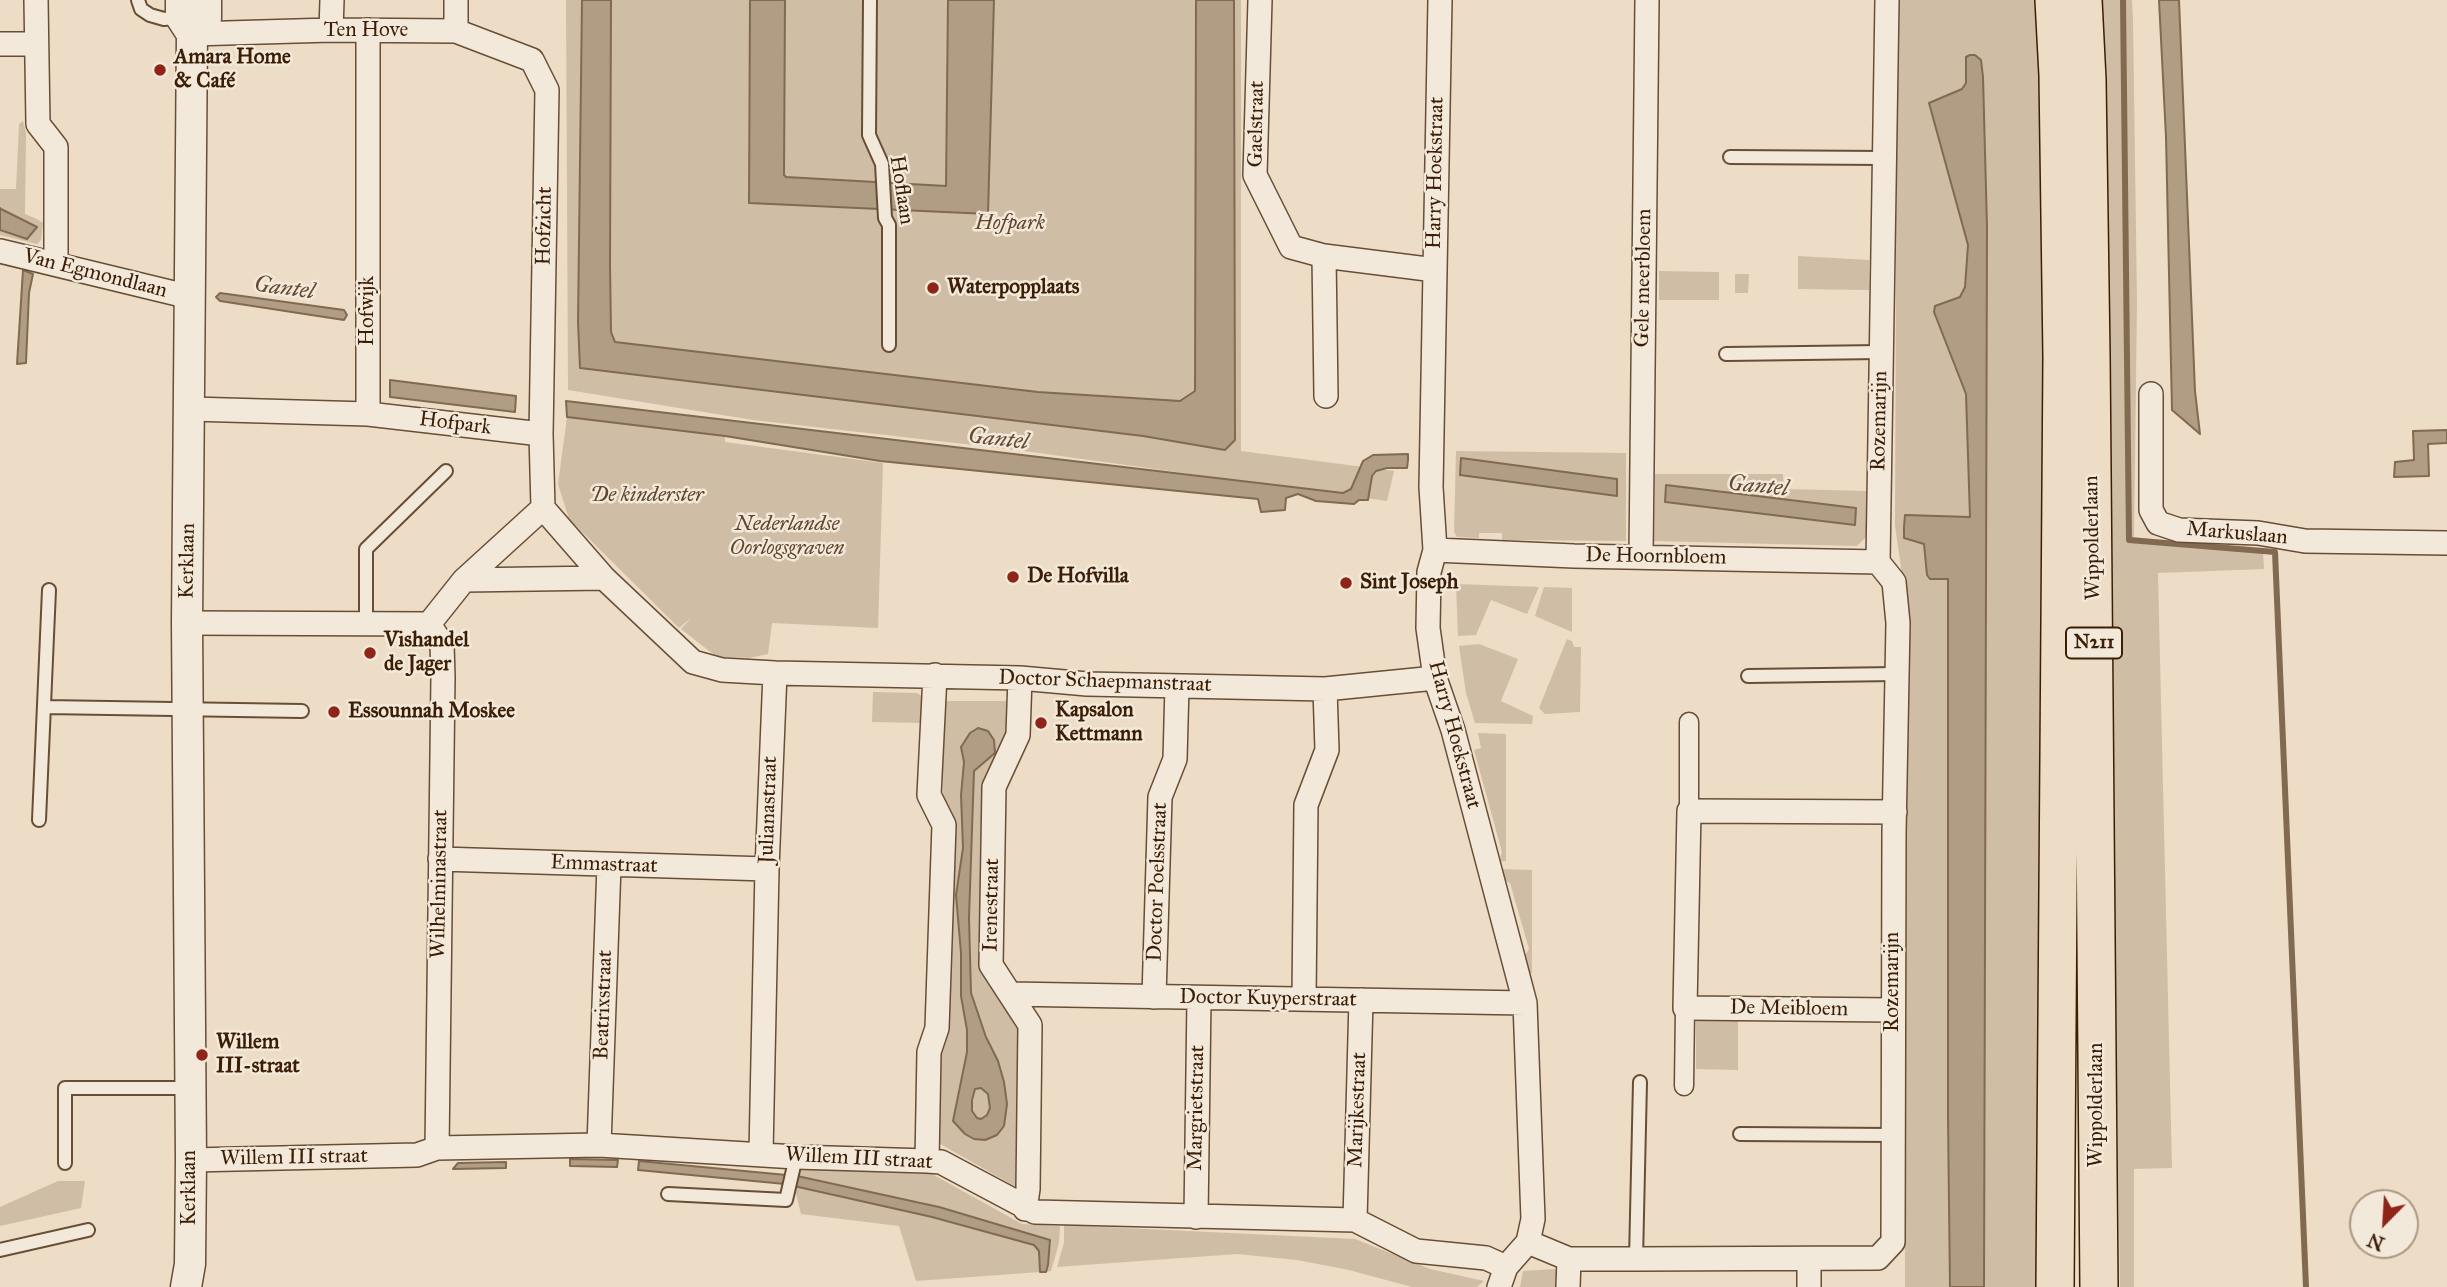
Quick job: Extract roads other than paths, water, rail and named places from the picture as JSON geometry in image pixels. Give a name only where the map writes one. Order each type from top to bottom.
[{"type":"main road","name":"Wippolderlaan","points":[[2054,0],[2058,75],[2062,357],[2055,1287]]},
{"type":"main road","name":"Wippolderlaan","points":[[2083,0],[2092,383],[2099,1287]]},
{"type":"street","points":[[36,0],[38,124],[56,148],[56,264]]},
{"type":"street","points":[[185,17],[206,18],[206,0]]},
{"type":"street","points":[[331,30],[332,0]]},
{"type":"street","points":[[456,0],[456,31]]},
{"type":"street","name":"Gaelstraat","points":[[1260,0],[1255,175],[1290,247],[1324,256],[1435,270]]},
{"type":"street","name":"Harry Hoekstraat","points":[[1440,0],[1431,488],[1435,551],[1429,572],[1428,628],[1435,678],[1452,730],[1525,1003],[1533,1219],[1528,1242]]},
{"type":"street","name":"Gele meerbloem","points":[[1641,556],[1647,0]]},
{"type":"street","name":"Rozemarijn","points":[[1528,1242],[1569,1259],[1809,1259],[1878,1258],[1893,1242],[1898,623],[1894,582],[1878,562],[1886,0]]},
{"type":"street","name":"Ten Hove","points":[[185,17],[331,30],[456,31]]},
{"type":"street","name":"Kerklaan","points":[[185,17],[191,409],[187,623],[191,1160],[190,1264],[186,1287]]},
{"type":"street","name":"Hofwijk","points":[[368,30],[368,414]]},
{"type":"street","name":"Hofzicht","points":[[456,31],[532,60],[547,90],[541,434],[543,508]]},
{"type":"street","points":[[0,44],[35,44]]},
{"type":"street","name":"Van Egmondlaan","points":[[0,251],[190,297]]},
{"type":"street","points":[[1324,256],[1326,396]]},
{"type":"street","name":"Markuslaan","points":[[2151,394],[2151,510],[2158,523],[2179,530],[2258,533],[2305,541],[2447,543]]},
{"type":"street","points":[[191,409],[368,414]]},
{"type":"street","name":"Hofpark","points":[[368,414],[541,434]]},
{"type":"street","points":[[187,623],[429,624],[464,580],[543,508],[604,578],[692,662],[722,670],[775,673]]},
{"type":"street","name":"De Hoornbloem","points":[[1435,551],[1878,562]]},
{"type":"street","points":[[464,580],[604,578]]},
{"type":"street","name":"Wilhelminastraat","points":[[429,624],[442,644],[437,1148]]},
{"type":"street","name":"Doctor Schaepmanstraat","points":[[775,673],[1020,678],[1087,684],[1325,689],[1435,678]]},
{"type":"street","name":"Julianastraat","points":[[761,1153],[767,869],[775,673]]},
{"type":"street","points":[[927,1161],[929,1052],[937,1028],[944,825],[929,795],[934,676]]},
{"type":"street","name":"Irenestraat","points":[[1020,678],[1018,735],[994,787],[991,965],[1030,1026],[1028,1189],[1025,1209]]},
{"type":"street","name":"Doctor Poelsstraat","points":[[1154,997],[1160,797],[1175,759],[1177,686]]},
{"type":"street","points":[[1304,999],[1306,805],[1327,750],[1325,689]]},
{"type":"street","points":[[1684,1086],[1689,722]]},
{"type":"street","points":[[1689,811],[1895,812]]},
{"type":"street","name":"Emmastraat","points":[[440,859],[767,869]]},
{"type":"street","name":"Beatrixstraat","points":[[599,1145],[609,865]]},
{"type":"street","name":"Doctor Kuyperstraat","points":[[1010,994],[1525,1003]]},
{"type":"street","name":"Margrietstraat","points":[[1196,1217],[1199,998]]},
{"type":"street","name":"Marijkestraat","points":[[1355,1220],[1361,1000]]},
{"type":"street","name":"De Meibloem","points":[[1685,1008],[1893,1010]]},
{"type":"street","name":"Willem III straat","points":[[191,1160],[417,1155],[437,1148],[599,1145],[761,1153],[793,1173],[927,1161],[941,1163],[1035,1212],[1355,1220],[1416,1251],[1486,1258],[1502,1277]]},
{"type":"street","points":[[1502,1277],[1528,1242]]},
{"type":"street","points":[[1569,1259],[1569,1287]]},
{"type":"street","points":[[1809,1259],[1809,1287]]},
{"type":"lane","points":[[138,0],[141,9],[150,15],[164,19],[185,17]]},
{"type":"lane","name":"Hoflaan","points":[[870,0],[869,135],[882,164],[885,218],[889,225],[889,345]]},
{"type":"lane","points":[[1730,157],[1884,158]]},
{"type":"lane","name":"Rozemarijn","points":[[1726,354],[1881,352]]},
{"type":"lane","points":[[366,624],[366,549],[446,471]]},
{"type":"lane","points":[[39,820],[49,590]]},
{"type":"lane","points":[[1748,676],[1897,674]]},
{"type":"lane","points":[[45,707],[302,711]]},
{"type":"lane","points":[[1636,1259],[1640,1083]]},
{"type":"lane","points":[[65,1163],[65,1088],[190,1088]]},
{"type":"lane","points":[[1740,1134],[1893,1135]]},
{"type":"lane","points":[[668,1194],[786,1200],[793,1173]]},
{"type":"lane","points":[[0,1250],[88,1230]]},
{"type":"waterway","points":[[2123,0],[2129,540],[2275,552],[2306,1287]]},
{"type":"place","name":"Amara Home & Café","points":[[160,70]]},
{"type":"place","name":"Waterpopplaats","points":[[933,288]]},
{"type":"place","name":"De Hofvilla","points":[[1013,577]]},
{"type":"place","name":"Sint Joseph","points":[[1346,583]]},
{"type":"place","name":"Vishandel de Jager","points":[[370,653]]},
{"type":"place","name":"Essounnah Moskee","points":[[334,712]]},
{"type":"place","name":"Kapsalon Kettmann","points":[[1041,723]]},
{"type":"place","name":"Willem III-straat","points":[[202,1055]]},
{"type":"water label","name":"Gantel","points":[[284,289]]},
{"type":"water label","name":"Gantel","points":[[998,440]]},
{"type":"water label","name":"Gantel","points":[[1758,487]]},
{"type":"park label","name":"De kinderster","points":[[647,496]]},
{"type":"park label","name":"Nederlandse Oorlogsgraven","points":[[787,537]]}]
